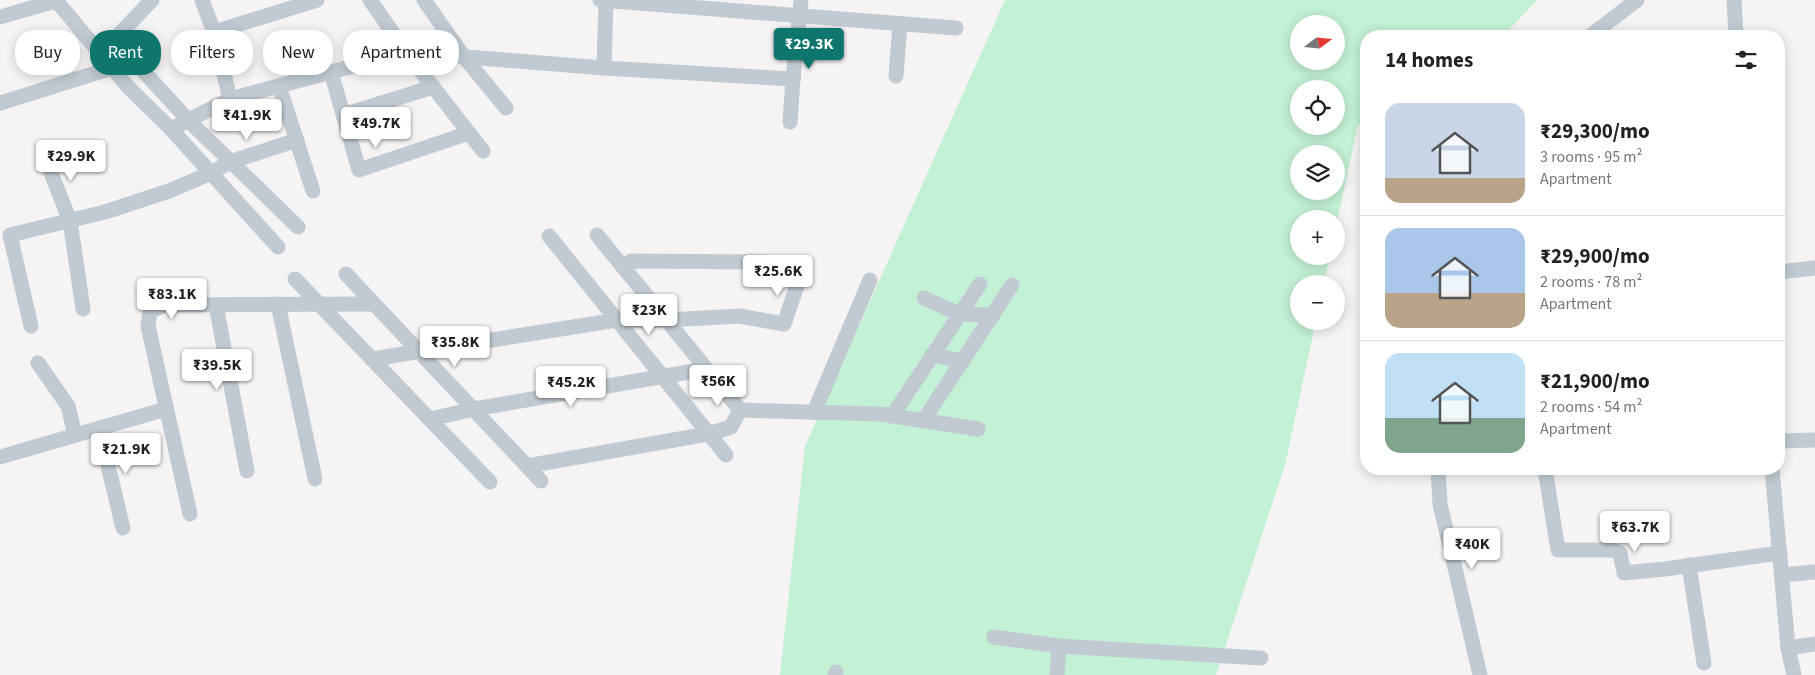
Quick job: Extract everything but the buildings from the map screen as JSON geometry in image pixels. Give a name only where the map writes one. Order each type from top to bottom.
[{"type":"street","points":[[123,30],[152,0]]},
{"type":"street","points":[[202,0],[213,30]]},
{"type":"street","points":[[220,30],[317,0]]},
{"type":"street","points":[[370,0],[391,30]]},
{"type":"street","points":[[424,0],[464,57],[506,108]]},
{"type":"street","points":[[600,0],[956,28]]},
{"type":"street","points":[[604,68],[606,0]]},
{"type":"street","points":[[790,122],[801,0]]},
{"type":"street","points":[[1598,30],[1637,0]]},
{"type":"street","points":[[1734,0],[1736,30]]},
{"type":"street","points":[[0,16],[52,2],[59,4],[90,42]]},
{"type":"street","points":[[896,76],[900,24]]},
{"type":"street","points":[[459,57],[604,68],[793,79]]},
{"type":"street","points":[[0,103],[90,75]]},
{"type":"street","points":[[118,75],[171,129],[278,246]]},
{"type":"street","points":[[147,75],[188,120],[298,227]]},
{"type":"street","points":[[224,75],[230,99]]},
{"type":"street","points":[[171,129],[230,99],[320,75]]},
{"type":"street","points":[[332,75],[359,170],[470,134]]},
{"type":"street","points":[[424,75],[483,151]]},
{"type":"street","points":[[279,86],[313,192]]},
{"type":"street","points":[[344,115],[433,87]]},
{"type":"street","points":[[31,326],[10,235],[105,212],[169,191],[230,162],[297,140]]},
{"type":"street","points":[[44,155],[70,220],[84,309]]},
{"type":"street","points":[[597,235],[740,410],[880,414],[978,429]]},
{"type":"street","points":[[549,236],[726,455]]},
{"type":"street","points":[[622,266],[631,260],[766,262]]},
{"type":"street","points":[[1785,271],[1815,268]]},
{"type":"street","points":[[346,274],[542,481]]},
{"type":"street","points":[[295,279],[490,482]]},
{"type":"street","points":[[372,359],[617,320],[667,320],[739,316],[784,324],[799,280]]},
{"type":"street","points":[[814,412],[870,280]]},
{"type":"street","points":[[892,416],[980,284]]},
{"type":"street","points":[[923,421],[1012,285]]},
{"type":"street","points":[[924,298],[960,314],[993,315]]},
{"type":"street","points":[[278,304],[315,479]]},
{"type":"street","points":[[190,514],[148,326],[150,311],[165,305],[374,304]]},
{"type":"street","points":[[216,305],[247,471]]},
{"type":"street","points":[[932,355],[963,361]]},
{"type":"street","points":[[38,363],[68,406],[75,435]]},
{"type":"street","points":[[430,419],[474,409],[706,368]]},
{"type":"street","points":[[0,457],[166,409]]},
{"type":"street","points":[[527,466],[708,434],[731,427],[740,410]]},
{"type":"street","points":[[99,428],[123,528]]},
{"type":"street","points":[[1785,441],[1815,440]]},
{"type":"street","points":[[1438,475],[1440,504],[1480,675]]},
{"type":"street","points":[[1546,475],[1555,542],[1558,550],[1613,550],[1620,553],[1624,573],[1780,553]]},
{"type":"street","points":[[1773,475],[1788,648],[1794,675]]},
{"type":"street","points":[[1690,565],[1704,663]]},
{"type":"street","points":[[1782,575],[1815,572]]},
{"type":"street","points":[[994,637],[1059,646],[1261,658]]},
{"type":"street","points":[[1788,648],[1815,644]]},
{"type":"street","points":[[1057,675],[1059,646]]},
{"type":"green space","points":[[1005,0],[1537,0],[1509,30],[1360,30],[1360,124],[1358,125],[1345,185],[1345,145],[1290,145],[1290,200],[1342,200],[1339,210],[1290,210],[1290,265],[1328,265],[1326,275],[1290,275],[1290,330],[1314,330],[1285,465],[1216,675],[780,675],[805,446]]}]
